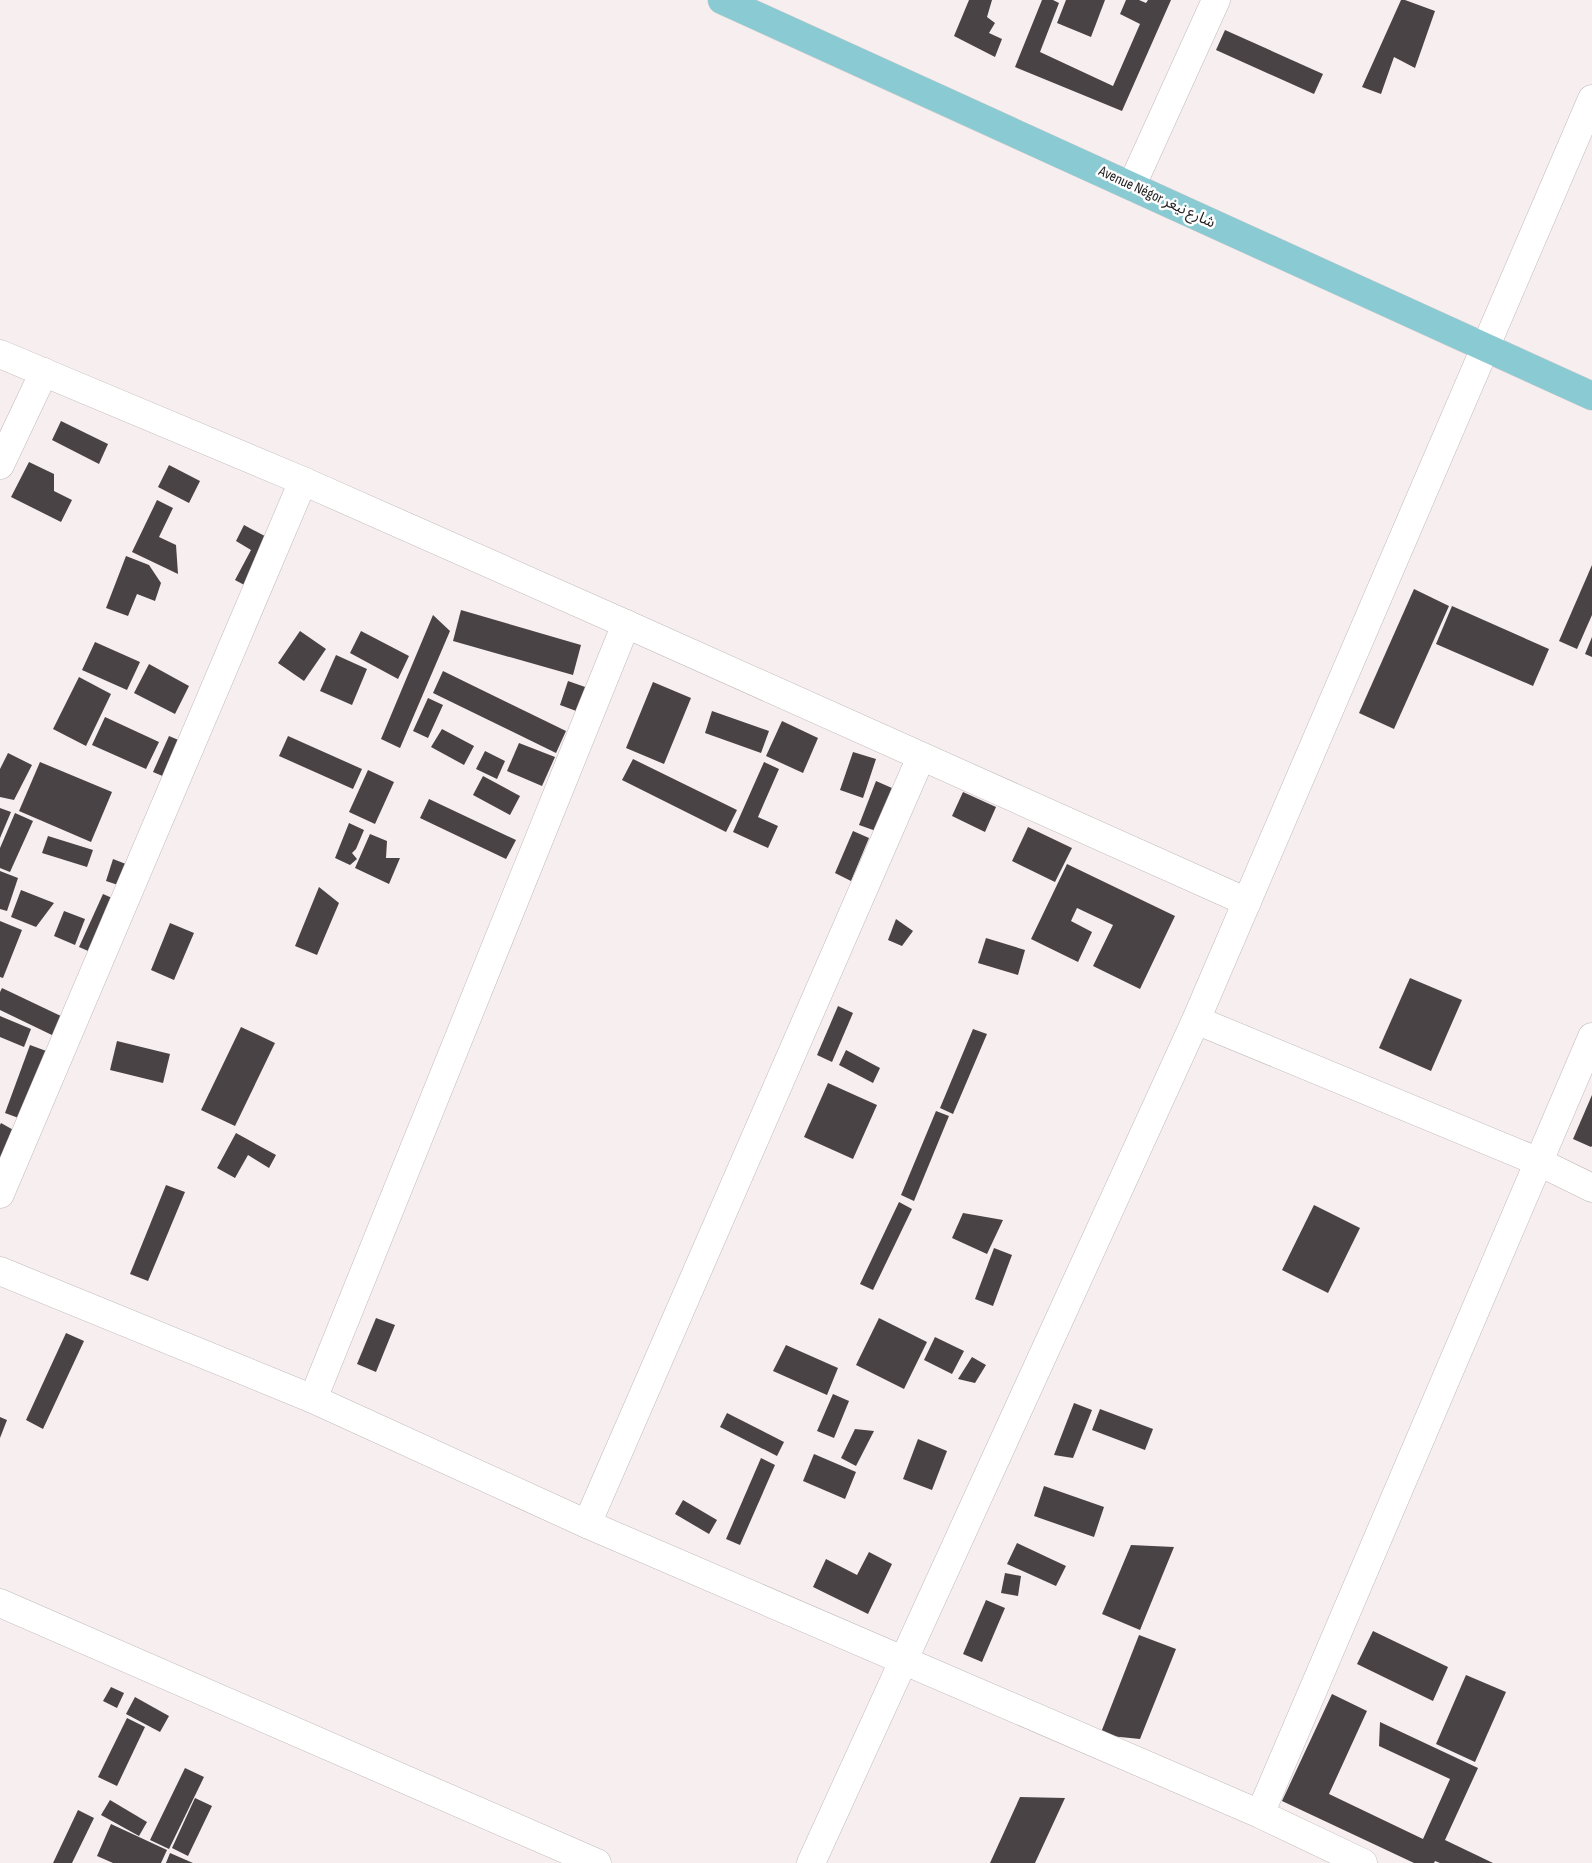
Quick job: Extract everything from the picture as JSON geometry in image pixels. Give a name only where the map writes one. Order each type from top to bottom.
[{"type":"main road","name":"Avenue Négor شارع نيغر","points":[[722,0],[1592,396]]},
{"type":"street","points":[[1132,185],[1216,0]]},
{"type":"street","points":[[811,1863],[1196,1020],[1592,99]]},
{"type":"street","points":[[0,354],[303,482],[626,624],[1247,902]]},
{"type":"street","points":[[0,465],[44,372]]},
{"type":"street","points":[[0,1194],[303,482]]},
{"type":"street","points":[[313,1399],[626,624]]},
{"type":"street","points":[[587,1524],[921,757]]},
{"type":"street","points":[[1196,1020],[1539,1162],[1592,1188]]},
{"type":"street","points":[[1260,1814],[1592,1037]]},
{"type":"street","points":[[0,1271],[313,1399],[587,1524],[1260,1814],[1363,1863]]},
{"type":"street","points":[[0,1603],[597,1863]]},
{"type":"building","points":[[969,0],[992,0],[987,17],[995,23],[989,33],[1002,39],[995,57],[954,36]]},
{"type":"building","points":[[1042,0],[1053,0],[1059,3],[1040,52],[1113,86],[1140,24],[1120,14],[1126,0],[1139,0],[1146,3],[1148,0],[1171,0],[1122,111],[1015,67]]},
{"type":"building","points":[[1066,0],[1105,0],[1091,37],[1057,23]]},
{"type":"building","points":[[1401,0],[1435,11],[1415,68],[1394,57],[1381,94],[1362,87]]},
{"type":"building","points":[[1225,30],[1323,74],[1314,94],[1216,50]]},
{"type":"building","points":[[61,421],[108,444],[99,464],[52,440]]},
{"type":"building","points":[[29,462],[54,474],[54,491],[72,500],[61,522],[11,497]]},
{"type":"building","points":[[169,465],[200,481],[189,503],[158,487]]},
{"type":"building","points":[[157,500],[173,508],[159,537],[176,545],[178,574],[132,552]]},
{"type":"building","points":[[244,525],[274,541],[248,587],[235,580],[251,550],[236,541]]},
{"type":"building","points":[[126,556],[149,565],[161,583],[155,601],[137,594],[128,616],[106,608]]},
{"type":"building","points":[[1592,565],[1592,615],[1577,649],[1559,641]]},
{"type":"building","points":[[1414,589],[1449,606],[1394,729],[1359,713]]},
{"type":"building","points":[[1452,606],[1549,649],[1533,686],[1436,644]]},
{"type":"building","points":[[461,610],[581,645],[573,675],[453,641]]},
{"type":"building","points":[[433,615],[450,631],[400,748],[381,739]]},
{"type":"building","points":[[300,631],[326,649],[304,681],[278,663]]},
{"type":"building","points":[[361,631],[409,656],[398,679],[350,653]]},
{"type":"building","points":[[1592,637],[1592,657],[1585,654]]},
{"type":"building","points":[[95,642],[140,662],[127,690],[82,670]]},
{"type":"building","points":[[336,655],[367,669],[352,705],[320,691]]},
{"type":"building","points":[[149,664],[189,686],[175,714],[134,693]]},
{"type":"building","points":[[443,671],[566,731],[556,753],[433,693]]},
{"type":"building","points":[[79,677],[111,694],[86,746],[53,729]]},
{"type":"building","points":[[568,681],[588,688],[579,712],[560,705]]},
{"type":"building","points":[[653,682],[691,698],[664,764],[626,748]]},
{"type":"building","points":[[428,698],[443,705],[428,738],[413,731]]},
{"type":"building","points":[[712,711],[769,731],[761,753],[705,733]]},
{"type":"building","points":[[105,717],[159,742],[146,769],[92,745]]},
{"type":"building","points":[[782,721],[818,738],[803,773],[766,756]]},
{"type":"building","points":[[442,729],[474,746],[464,765],[431,747]]},
{"type":"building","points":[[169,736],[188,744],[172,780],[153,772]]},
{"type":"building","points":[[288,736],[362,769],[353,789],[279,756]]},
{"type":"building","points":[[519,743],[555,757],[542,786],[507,771]]},
{"type":"building","points":[[485,751],[505,761],[497,779],[476,769]]},
{"type":"building","points":[[853,752],[876,759],[863,798],[840,790]]},
{"type":"building","points":[[8,753],[32,765],[14,800],[0,797],[0,769]]},
{"type":"building","points":[[633,759],[737,810],[726,832],[622,780]]},
{"type":"building","points":[[40,762],[112,792],[91,842],[19,811]]},
{"type":"building","points":[[764,762],[779,769],[758,817],[778,826],[768,848],[733,832]]},
{"type":"building","points":[[368,770],[394,782],[375,824],[349,812]]},
{"type":"building","points":[[483,776],[520,796],[510,815],[473,795]]},
{"type":"building","points":[[876,781],[892,788],[876,831],[859,825]]},
{"type":"building","points":[[963,792],[996,807],[985,832],[952,816]]},
{"type":"building","points":[[429,799],[516,840],[506,859],[420,818]]},
{"type":"building","points":[[0,808],[11,812],[0,838]]},
{"type":"building","points":[[15,813],[33,821],[10,872],[0,868],[0,848]]},
{"type":"building","points":[[349,823],[364,830],[356,849],[352,853],[357,859],[350,865],[335,858]]},
{"type":"building","points":[[1028,827],[1072,848],[1055,882],[1012,861]]},
{"type":"building","points":[[853,831],[869,838],[851,881],[835,873]]},
{"type":"building","points":[[370,834],[387,841],[386,858],[400,858],[389,884],[355,868]]},
{"type":"building","points":[[48,836],[93,850],[87,867],[42,853]]},
{"type":"building","points":[[113,859],[131,866],[124,887],[106,881]]},
{"type":"building","points":[[1067,864],[1175,916],[1140,989],[1093,966],[1113,925],[1077,908],[1071,921],[1092,932],[1078,962],[1031,939]]},
{"type":"building","points":[[0,871],[18,878],[7,911],[0,909]]},
{"type":"building","points":[[319,887],[339,903],[317,955],[295,946]]},
{"type":"building","points":[[21,890],[54,903],[36,927],[11,917]]},
{"type":"building","points":[[103,894],[119,901],[95,954],[79,947]]},
{"type":"building","points":[[64,911],[85,919],[75,945],[54,936]]},
{"type":"building","points":[[896,919],[913,931],[902,946],[888,940]]},
{"type":"building","points":[[0,921],[22,930],[3,978],[0,977]]},
{"type":"building","points":[[170,923],[194,933],[174,980],[151,970]]},
{"type":"building","points":[[986,938],[1025,950],[1018,975],[978,963]]},
{"type":"building","points":[[1410,978],[1462,1000],[1431,1071],[1379,1048]]},
{"type":"building","points":[[2,988],[63,1017],[54,1036],[0,1010],[0,992]]},
{"type":"building","points":[[838,1006],[853,1013],[832,1062],[817,1055]]},
{"type":"building","points":[[0,1016],[31,1029],[24,1047],[0,1037]]},
{"type":"building","points":[[241,1027],[275,1043],[235,1126],[201,1110]]},
{"type":"building","points":[[973,1029],[987,1034],[953,1114],[940,1108]]},
{"type":"building","points":[[117,1041],[170,1054],[163,1083],[110,1070]]},
{"type":"building","points":[[30,1045],[49,1052],[24,1120],[5,1113]]},
{"type":"building","points":[[846,1050],[880,1068],[873,1083],[839,1065]]},
{"type":"building","points":[[828,1083],[877,1105],[853,1159],[804,1137]]},
{"type":"building","points":[[1592,1095],[1592,1146],[1591,1147],[1573,1139]]},
{"type":"building","points":[[936,1111],[949,1116],[914,1201],[901,1195]]},
{"type":"building","points":[[1,1123],[17,1132],[0,1163],[0,1125]]},
{"type":"building","points":[[236,1133],[276,1155],[269,1168],[248,1155],[235,1178],[217,1168]]},
{"type":"building","points":[[166,1185],[185,1192],[148,1281],[130,1274]]},
{"type":"building","points":[[899,1202],[912,1209],[873,1290],[860,1284]]},
{"type":"building","points":[[1314,1205],[1360,1228],[1328,1293],[1282,1270]]},
{"type":"building","points":[[963,1213],[1003,1220],[987,1254],[952,1238]]},
{"type":"building","points":[[994,1248],[1012,1255],[993,1306],[975,1299]]},
{"type":"building","points":[[376,1318],[395,1325],[376,1372],[357,1364]]},
{"type":"building","points":[[879,1318],[927,1342],[904,1389],[856,1365]]},
{"type":"building","points":[[66,1333],[84,1341],[43,1429],[26,1420]]},
{"type":"building","points":[[935,1337],[964,1351],[952,1374],[924,1360]]},
{"type":"building","points":[[786,1345],[838,1368],[827,1395],[773,1371]]},
{"type":"building","points":[[972,1357],[986,1365],[975,1383],[958,1379]]},
{"type":"building","points":[[833,1394],[849,1401],[834,1438],[817,1431]]},
{"type":"building","points":[[1074,1403],[1092,1410],[1073,1458],[1054,1455]]},
{"type":"building","points":[[1100,1409],[1153,1429],[1145,1450],[1092,1430]]},
{"type":"building","points":[[727,1413],[784,1442],[777,1456],[720,1427]]},
{"type":"building","points":[[0,1417],[7,1420],[0,1438]]},
{"type":"building","points":[[855,1429],[874,1431],[856,1466],[841,1458]]},
{"type":"building","points":[[918,1439],[947,1451],[932,1490],[903,1479]]},
{"type":"building","points":[[814,1454],[856,1472],[845,1499],[803,1481]]},
{"type":"building","points":[[761,1458],[775,1465],[740,1545],[726,1539]]},
{"type":"building","points":[[1044,1486],[1104,1507],[1094,1537],[1034,1516]]},
{"type":"building","points":[[683,1500],[717,1520],[709,1534],[675,1514]]},
{"type":"building","points":[[1017,1543],[1066,1566],[1056,1586],[1007,1564]]},
{"type":"building","points":[[1131,1545],[1174,1547],[1140,1630],[1102,1614]]},
{"type":"building","points":[[869,1552],[892,1564],[868,1614],[813,1587],[826,1559],[857,1575]]},
{"type":"building","points":[[1005,1573],[1021,1576],[1018,1596],[1001,1593]]},
{"type":"building","points":[[986,1600],[1005,1608],[982,1662],[963,1654]]},
{"type":"building","points":[[1373,1631],[1448,1667],[1433,1701],[1357,1664]]},
{"type":"building","points":[[1139,1635],[1176,1649],[1140,1739],[1100,1735]]},
{"type":"building","points":[[1466,1675],[1506,1692],[1475,1762],[1436,1744]]},
{"type":"building","points":[[111,1687],[124,1693],[117,1708],[103,1701]]},
{"type":"building","points":[[1332,1694],[1367,1711],[1329,1794],[1423,1839],[1450,1779],[1379,1746],[1380,1722],[1478,1768],[1445,1840],[1493,1863],[1440,1863],[1435,1861],[1434,1863],[1414,1863],[1282,1801]]},
{"type":"building","points":[[135,1697],[169,1716],[160,1732],[126,1714]]},
{"type":"building","points":[[127,1718],[145,1727],[117,1786],[98,1777]]},
{"type":"building","points":[[185,1768],[204,1777],[169,1849],[150,1840]]},
{"type":"building","points":[[1020,1797],[1065,1798],[1035,1863],[990,1863]]},
{"type":"building","points":[[195,1798],[212,1806],[188,1856],[172,1848]]},
{"type":"building","points":[[110,1800],[147,1822],[139,1836],[101,1815]]},
{"type":"building","points":[[78,1810],[94,1818],[72,1863],[53,1863]]},
{"type":"building","points":[[111,1824],[167,1850],[161,1863],[113,1863],[97,1856]]},
{"type":"building","points":[[170,1853],[193,1863],[166,1863]]}]
